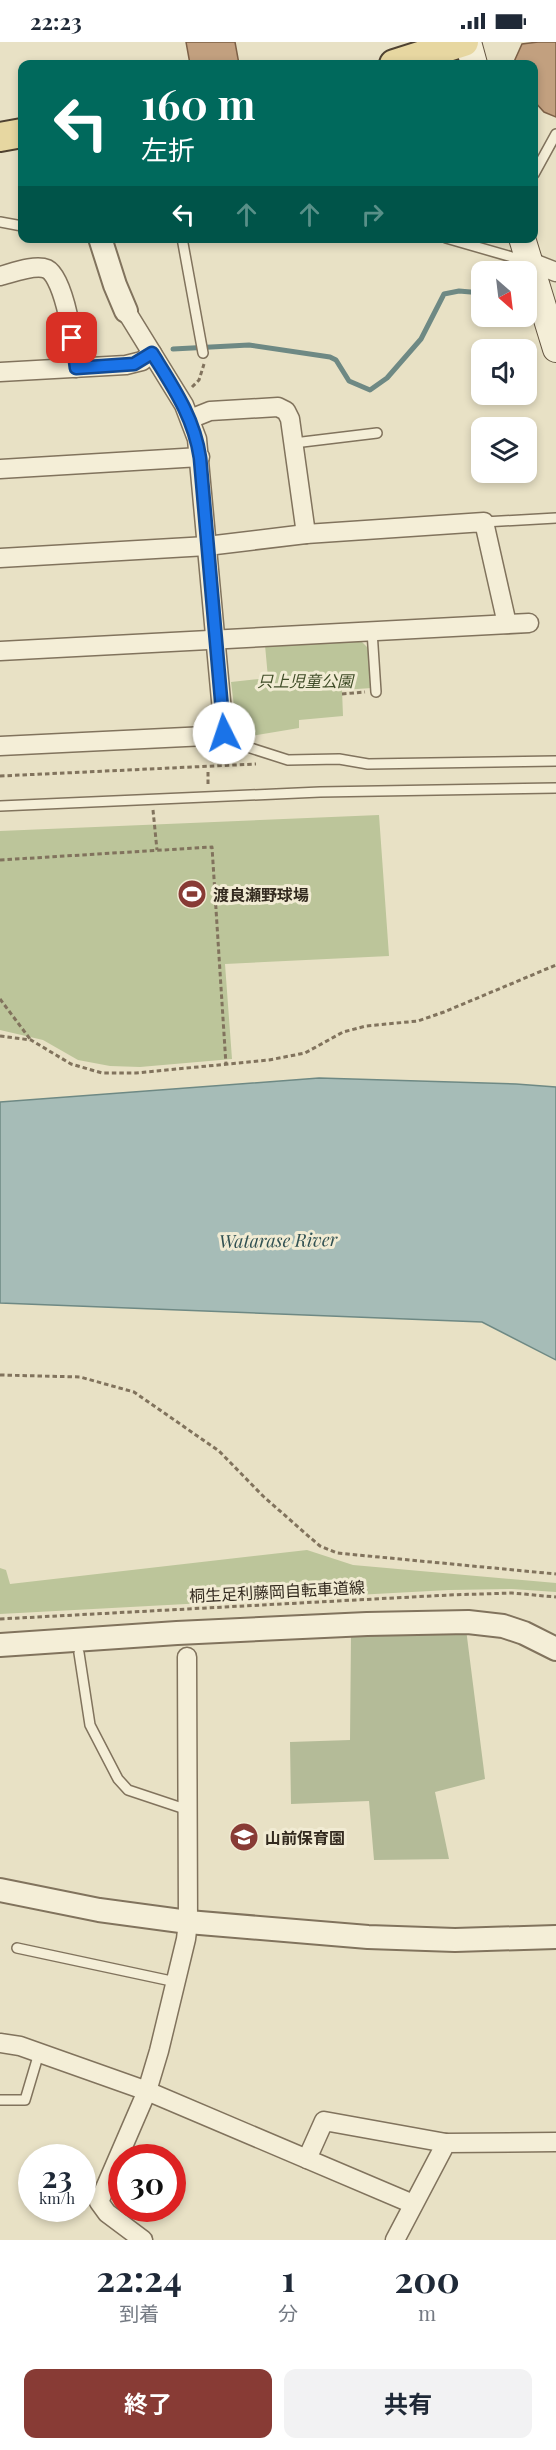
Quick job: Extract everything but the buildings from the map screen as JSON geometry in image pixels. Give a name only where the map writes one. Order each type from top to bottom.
[{"type":"main road","points":[[406,60],[466,42],[473,60]]},
{"type":"main road","points":[[0,137],[18,135]]},
{"type":"main road","points":[[525,250],[556,349]]},
{"type":"street","points":[[0,746],[206,736],[224,733],[197,440],[190,419],[179,398],[126,311],[102,243]]},
{"type":"street","points":[[525,250],[556,272]]},
{"type":"street","points":[[0,276],[40,268],[52,273],[57,280],[69,321],[76,368]]},
{"type":"street","points":[[0,372],[134,364],[152,353]]},
{"type":"street","points":[[190,419],[210,411],[278,407],[286,411],[290,419],[294,443],[306,534]]},
{"type":"street","points":[[0,469],[200,458]]},
{"type":"street","points":[[0,558],[207,546],[306,534],[484,522],[507,624]]},
{"type":"street","points":[[0,651],[529,623]]},
{"type":"street","points":[[0,1645],[296,1627],[468,1622],[503,1626],[524,1633],[556,1649]]},
{"type":"street","points":[[143,2240],[107,2213],[99,2202],[147,2091],[176,1982],[188,1922],[187,1658]]},
{"type":"street","points":[[0,1890],[99,1910],[188,1922],[368,1937],[455,1940],[556,1937]]},
{"type":"street","points":[[0,2043],[39,2053],[147,2091],[413,2204]]},
{"type":"street","points":[[307,2159],[324,2121],[446,2143],[556,2142]]},
{"type":"street","points":[[395,2240],[446,2143]]},
{"type":"lane","points":[[538,167],[556,134]]},
{"type":"lane","points":[[0,222],[18,225]]},
{"type":"lane","points":[[183,243],[203,353]]},
{"type":"lane","points":[[479,243],[525,250]]},
{"type":"lane","points":[[294,443],[376,433]]},
{"type":"lane","points":[[484,522],[556,518]]},
{"type":"lane","points":[[372,631],[376,692]]},
{"type":"lane","points":[[224,733],[238,744],[288,760],[339,759],[368,764],[556,761]]},
{"type":"lane","points":[[0,806],[320,792],[556,788]]},
{"type":"lane","points":[[79,1653],[90,1725],[118,1779],[128,1790],[188,1810]]},
{"type":"lane","points":[[17,1948],[176,1982]]},
{"type":"lane","points":[[0,2100],[25,2100],[39,2053]]},
{"type":"path","points":[[179,398],[199,380],[204,365],[203,353]]},
{"type":"path","points":[[342,694],[376,692]]},
{"type":"path","points":[[0,776],[231,766],[288,760]]},
{"type":"path","points":[[208,772],[209,790]]},
{"type":"path","points":[[152,805],[157,850]]},
{"type":"path","points":[[0,860],[212,847],[226,1065]]},
{"type":"path","points":[[0,999],[32,1040],[71,1064],[102,1073],[136,1073],[269,1060],[305,1053],[343,1032],[366,1026],[418,1021],[444,1012],[556,965]]},
{"type":"path","points":[[0,1036],[32,1040]]},
{"type":"path","points":[[0,1375],[80,1377],[134,1392],[219,1451],[263,1496],[306,1534],[320,1546],[337,1553],[556,1574]]},
{"type":"path","name":"桐生足利藤岡自転車道線","points":[[0,1619],[449,1595],[512,1593],[556,1597]]},
{"type":"path","points":[[176,1608],[176,1613]]},
{"type":"green space","name":"只上児童公園","points":[[360,640],[368,648],[372,688],[342,690],[343,716],[299,720],[299,728],[245,737],[237,730],[231,682],[268,678],[265,645]]},
{"type":"green space","name":"渡良瀬野球場","points":[[379,815],[389,956],[225,964],[232,1059],[140,1067],[110,1066],[78,1060],[43,1040],[0,1030],[0,831]]},
{"type":"green space","points":[[307,1550],[353,1565],[556,1583],[556,1592],[512,1589],[449,1590],[0,1614],[0,1568],[6,1570],[10,1584]]},
{"type":"green space","points":[[466,1629],[485,1779],[435,1792],[449,1859],[374,1860],[369,1801],[291,1804],[290,1742],[350,1740],[351,1635]]},
{"type":"water","name":"Watarase River","points":[[319,1078],[556,1087],[556,1360],[482,1322],[0,1303],[0,1102]]},
{"type":"waterway","points":[[173,349],[249,345],[330,357],[336,360],[349,381],[370,390],[387,378],[421,339],[444,294],[459,291],[471,292]]},
{"type":"place","name":"渡良瀬野球場","points":[[192,894]]},
{"type":"place","name":"山前保育園","points":[[244,1837]]},
{"type":"route","points":[[72,338],[76,368],[134,364],[152,353],[190,419],[200,458],[224,733]]}]
